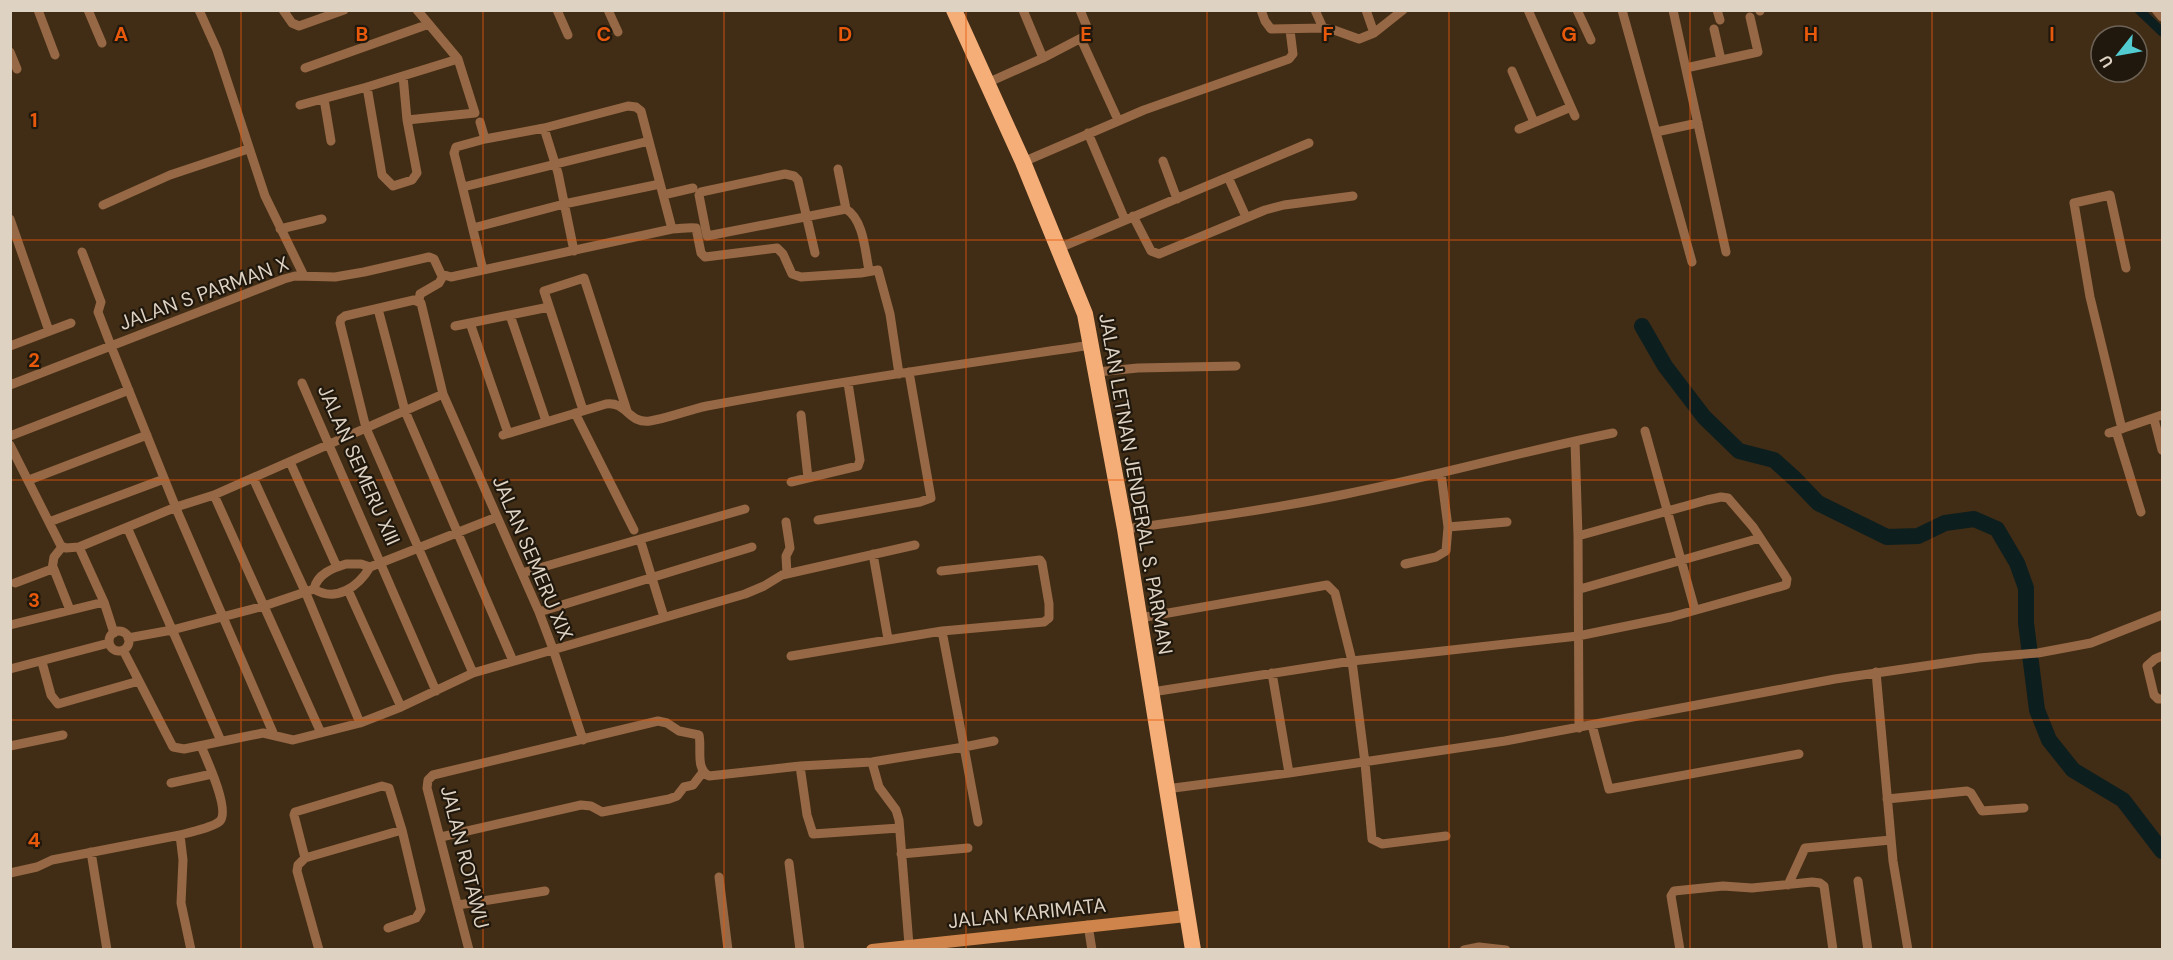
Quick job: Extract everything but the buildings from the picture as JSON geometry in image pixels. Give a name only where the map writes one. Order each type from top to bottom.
[{"type":"highway","name":"JALAN LETNAN JENDERAL S. PARMAN","points":[[954,10],[1023,162],[1082,304],[1097,372],[1125,529],[1192,950]]},
{"type":"main road","name":"JALAN KARIMATA","points":[[872,950],[1186,916]]},
{"type":"street","points":[[38,10],[55,55]]},
{"type":"street","points":[[88,10],[102,43]]},
{"type":"street","points":[[199,10],[216,50],[265,196],[304,276]]},
{"type":"street","points":[[283,10],[292,22],[299,26],[344,10]]},
{"type":"street","points":[[407,120],[475,112],[458,59],[417,10]]},
{"type":"street","points":[[557,10],[568,35]]},
{"type":"street","points":[[608,10],[618,32]]},
{"type":"street","points":[[1023,10],[1043,58]]},
{"type":"street","points":[[1080,10],[1085,35],[1119,120]]},
{"type":"street","points":[[1261,10],[1271,29],[1323,28],[1359,39],[1374,33],[1403,10]]},
{"type":"street","points":[[1316,10],[1323,28]]},
{"type":"street","points":[[1366,10],[1374,33]]},
{"type":"street","points":[[1519,129],[1534,122],[1573,111],[1527,10]]},
{"type":"street","points":[[1577,10],[1591,40]]},
{"type":"street","points":[[1622,10],[1692,262]]},
{"type":"street","points":[[1673,10],[1726,252]]},
{"type":"street","points":[[2156,10],[2163,16]]},
{"type":"street","points":[[1686,68],[1758,52],[1750,17]]},
{"type":"street","points":[[305,68],[429,24]]},
{"type":"street","points":[[1714,29],[1721,60]]},
{"type":"street","points":[[1023,162],[1119,120],[1288,59],[1293,54],[1290,30]]},
{"type":"street","points":[[987,83],[1043,58],[1085,35]]},
{"type":"street","points":[[10,52],[17,69]]},
{"type":"street","points":[[300,105],[458,59]]},
{"type":"street","points":[[1512,71],[1534,122]]},
{"type":"street","points":[[367,87],[380,171],[392,186],[412,180],[417,175],[407,120],[403,76]]},
{"type":"street","points":[[324,99],[331,141]]},
{"type":"street","points":[[483,270],[455,150],[459,146],[485,139],[544,128],[628,106],[636,107],[641,111],[672,229]]},
{"type":"street","points":[[480,122],[485,139]]},
{"type":"street","points":[[1656,132],[1698,123]]},
{"type":"street","points":[[544,128],[555,165],[574,251]]},
{"type":"street","points":[[1088,133],[1129,218],[1151,251],[1159,254],[1246,217],[1284,205],[1353,196]]},
{"type":"street","points":[[463,187],[649,141]]},
{"type":"street","points":[[1059,248],[1309,143]]},
{"type":"street","points":[[103,205],[170,176],[248,149]]},
{"type":"street","points":[[1163,161],[1177,199]]},
{"type":"street","points":[[838,169],[846,209],[859,224],[869,270]]},
{"type":"street","points":[[814,253],[806,218],[798,180],[794,176],[785,174],[704,191],[699,195],[707,236],[806,218],[846,209]]},
{"type":"street","points":[[1228,177],[1246,217]]},
{"type":"street","points":[[473,228],[564,204],[660,184]]},
{"type":"street","points":[[663,195],[693,188]]},
{"type":"street","points":[[2126,268],[2110,195],[2074,203],[2116,431],[2141,512]]},
{"type":"street","points":[[280,229],[322,219]]},
{"type":"street","points":[[11,225],[49,331]]},
{"type":"street","points":[[473,673],[366,428],[340,321],[345,316],[414,300],[419,301],[420,294],[439,283],[443,276],[451,277],[672,229],[696,228],[701,253],[707,257],[777,248],[792,274],[801,277],[878,270],[932,498],[818,520]]},
{"type":"street","points":[[81,252],[101,302],[98,312],[111,346],[176,507],[274,735]]},
{"type":"street","name":"JALAN S PARMAN X","points":[[10,385],[285,279],[304,276],[335,277],[426,257],[433,258],[443,276]]},
{"type":"street","points":[[628,413],[584,278],[544,291],[579,412],[633,530]]},
{"type":"street","name":"JALAN SEMERU XIX","points":[[419,301],[423,306],[443,394],[539,612],[583,740]]},
{"type":"street","points":[[455,326],[549,307]]},
{"type":"street","points":[[378,309],[405,411],[513,661]]},
{"type":"street","points":[[510,315],[546,421]]},
{"type":"street","points":[[11,345],[70,323]]},
{"type":"street","points":[[470,323],[506,434],[614,403],[637,421],[648,421],[705,406],[1091,345]]},
{"type":"street","points":[[1097,372],[1138,368],[1236,366]]},
{"type":"street","name":"JALAN SEMERU XIII","points":[[302,383],[382,562],[436,691]]},
{"type":"street","points":[[791,482],[855,468],[860,464],[848,383]]},
{"type":"street","points":[[10,436],[129,390]]},
{"type":"street","points":[[62,547],[79,547],[176,507],[214,495],[443,394]]},
{"type":"street","points":[[801,415],[808,478]]},
{"type":"street","points":[[2116,431],[2158,417],[2163,450]]},
{"type":"street","points":[[1645,431],[1695,610]]},
{"type":"street","points":[[1125,529],[1263,510],[1346,495],[1613,433]]},
{"type":"street","points":[[28,480],[147,435]]},
{"type":"street","points":[[1575,441],[1580,589],[1579,728]]},
{"type":"street","points":[[10,446],[62,547]]},
{"type":"street","points":[[290,462],[337,567]]},
{"type":"street","points":[[1405,564],[1445,553],[1448,527],[1442,473]]},
{"type":"street","points":[[49,522],[164,478]]},
{"type":"street","points":[[253,478],[310,590],[360,723]]},
{"type":"street","points":[[214,495],[321,733]]},
{"type":"street","points":[[1152,692],[1352,661],[1578,636],[1695,610],[1786,585],[1785,574],[1753,527],[1728,498],[1724,497],[1578,536]]},
{"type":"street","points":[[522,573],[745,509]]},
{"type":"street","points":[[128,638],[128,645],[123,650],[115,650],[109,643],[109,638],[114,633],[120,632],[128,638],[172,630],[264,606],[310,590],[320,578],[337,567],[352,564],[370,567],[497,517]]},
{"type":"street","points":[[784,574],[786,556],[790,548],[786,522]]},
{"type":"street","points":[[1448,527],[1507,522]]},
{"type":"street","points":[[127,527],[222,741]]},
{"type":"street","points":[[1580,589],[1760,538]]},
{"type":"street","points":[[640,539],[664,617]]},
{"type":"street","points":[[123,650],[173,747],[184,749],[256,734],[274,735],[293,740],[360,723],[401,707],[473,673],[754,591],[784,574],[915,544]]},
{"type":"street","points":[[62,547],[54,557],[53,567],[70,610]]},
{"type":"street","points":[[79,547],[104,602],[114,633]]},
{"type":"street","points":[[539,612],[752,547]]},
{"type":"street","points":[[873,554],[888,639]]},
{"type":"street","points":[[791,656],[942,630],[1044,622],[1049,618],[1049,604],[1040,560],[941,571]]},
{"type":"street","points":[[15,583],[49,571],[53,567]]},
{"type":"street","points":[[310,590],[328,595],[348,590],[364,578],[370,567]]},
{"type":"street","points":[[1140,618],[1327,585],[1335,593],[1352,661],[1372,839],[1382,844],[1446,836]]},
{"type":"street","points":[[348,590],[401,707]]},
{"type":"street","points":[[10,625],[104,602]]},
{"type":"street","points":[[1166,789],[1289,774],[1579,728],[1876,672],[1979,658],[2038,653],[2091,643],[2163,615]]},
{"type":"street","points":[[942,630],[978,822]]},
{"type":"street","points":[[10,669],[109,643]]},
{"type":"street","points":[[2163,656],[2147,666],[2154,695],[2158,699],[2163,699]]},
{"type":"street","points":[[42,662],[51,695],[59,704],[139,681]]},
{"type":"street","points":[[1876,672],[1891,840],[1908,950]]},
{"type":"street","points":[[1272,673],[1289,774]]},
{"type":"street","points":[[583,740],[663,721],[677,730],[699,735],[700,767],[703,772],[714,776],[800,766],[872,762],[994,741]]},
{"type":"street","points":[[1592,725],[1609,789],[1799,754]]},
{"type":"street","points":[[10,746],[63,735]]},
{"type":"street","name":"JALAN ROTAWU","points":[[469,950],[427,788],[428,780],[433,775],[583,740]]},
{"type":"street","points":[[10,873],[37,867],[52,860],[180,835],[216,824],[224,813],[201,746]]},
{"type":"street","points":[[872,762],[879,787],[896,810],[899,820],[909,945]]},
{"type":"street","points":[[800,766],[807,815],[813,834],[899,828]]},
{"type":"street","points":[[441,837],[581,805],[591,806],[602,812],[669,799],[677,796],[684,787],[693,785],[703,772]]},
{"type":"street","points":[[171,783],[212,774]]},
{"type":"street","points":[[305,858],[295,812],[387,786],[391,791],[402,830],[421,910],[416,918],[388,928]]},
{"type":"street","points":[[1887,800],[1967,791],[1971,793],[1982,811],[2024,808]]},
{"type":"street","points":[[319,950],[297,867],[305,858],[402,830]]},
{"type":"street","points":[[180,835],[184,873],[181,903],[191,950]]},
{"type":"street","points":[[1788,885],[1805,848],[1891,840]]},
{"type":"street","points":[[901,854],[968,848]]},
{"type":"street","points":[[91,852],[107,950]]},
{"type":"street","points":[[789,863],[800,950]]},
{"type":"street","points":[[719,877],[728,950]]},
{"type":"street","points":[[1858,881],[1868,950]]},
{"type":"street","points":[[1680,950],[1671,896],[1674,891],[1723,886],[1752,888],[1812,882],[1824,886],[1833,950]]},
{"type":"street","points":[[458,905],[545,891]]},
{"type":"street","points":[[1088,925],[1092,950]]},
{"type":"street","points":[[1464,950],[1479,948],[1506,950]]},
{"type":"waterway","points":[[2139,10],[2162,32]]},
{"type":"waterway","points":[[1642,326],[1665,366],[1704,417],[1739,451],[1774,460],[1818,503],[1887,537],[1918,536],[1945,523],[1974,519],[1997,529],[2017,563],[2026,588],[2026,623],[2037,710],[2049,740],[2073,770],[2123,800],[2162,851]]}]
